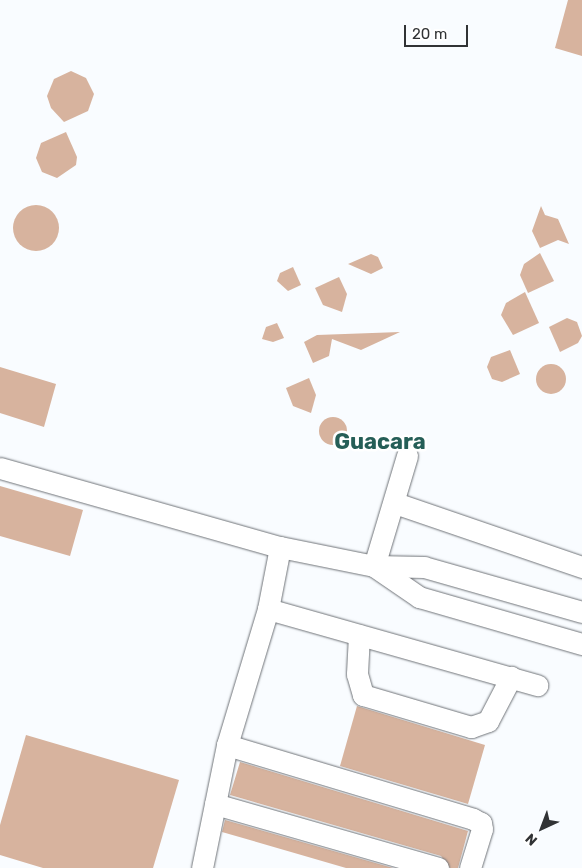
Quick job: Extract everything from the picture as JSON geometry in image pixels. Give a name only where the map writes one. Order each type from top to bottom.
[{"type":"lane","points":[[374,566],[395,504],[407,456]]},
{"type":"lane","points":[[0,468],[280,547],[374,566],[424,567],[582,612]]},
{"type":"lane","points":[[395,504],[582,568]]},
{"type":"lane","points":[[202,868],[227,745],[268,608],[280,547]]},
{"type":"lane","points":[[374,566],[419,597],[582,644]]},
{"type":"lane","points":[[268,608],[537,685]]},
{"type":"lane","points":[[358,635],[357,674],[363,695],[471,727],[488,721],[511,677]]},
{"type":"lane","points":[[227,745],[473,818],[481,823],[482,829],[470,868]]},
{"type":"lane","points":[[215,804],[438,868]]},
{"type":"building","points":[[568,0],[582,0],[582,56],[555,48]]},
{"type":"building","points":[[71,71],[86,78],[94,94],[88,111],[64,122],[51,108],[47,96],[54,79]]},
{"type":"building","points":[[66,132],[77,157],[76,165],[57,178],[42,172],[36,158],[41,143]]},
{"type":"building","points":[[36,205],[49,209],[55,215],[59,228],[55,241],[49,247],[36,251],[23,247],[17,241],[13,228],[17,215],[23,209]]},
{"type":"building","points":[[541,206],[545,215],[558,219],[569,244],[558,240],[540,248],[532,231]]},
{"type":"building","points":[[540,253],[554,281],[528,293],[520,275],[524,264]]},
{"type":"building","points":[[371,254],[378,257],[383,268],[371,274],[348,264]]},
{"type":"building","points":[[293,267],[301,285],[288,291],[277,281],[280,273]]},
{"type":"building","points":[[339,277],[347,294],[342,312],[323,305],[315,288]]},
{"type":"building","points":[[525,292],[539,323],[513,335],[501,315],[506,303]]},
{"type":"building","points":[[567,318],[577,322],[582,336],[578,343],[560,352],[549,327]]},
{"type":"building","points":[[277,323],[284,338],[273,342],[262,339],[266,327]]},
{"type":"building","points":[[400,332],[361,350],[332,339],[329,356],[313,363],[304,342],[317,335]]},
{"type":"building","points":[[510,350],[520,374],[502,382],[492,379],[487,367],[491,357]]},
{"type":"building","points":[[551,364],[562,368],[566,379],[562,390],[551,394],[540,390],[536,379],[540,368]]},
{"type":"building","points":[[0,367],[56,384],[44,427],[0,413]]},
{"type":"building","points":[[309,378],[316,395],[311,413],[293,406],[286,388]]},
{"type":"building","points":[[333,417],[343,421],[347,431],[343,441],[333,445],[323,441],[319,431],[323,421]]},
{"type":"building","points":[[0,486],[83,510],[70,556],[0,536]]},
{"type":"building","points":[[357,706],[485,745],[468,804],[340,766]]},
{"type":"building","points":[[26,735],[179,780],[153,868],[43,868],[0,855],[0,825]]},
{"type":"building","points":[[240,762],[468,831],[458,868],[450,868],[441,856],[230,795]]},
{"type":"building","points":[[225,820],[393,868],[346,868],[222,832]]},
{"type":"district","name":"Guacara","points":[[380,442]]}]
